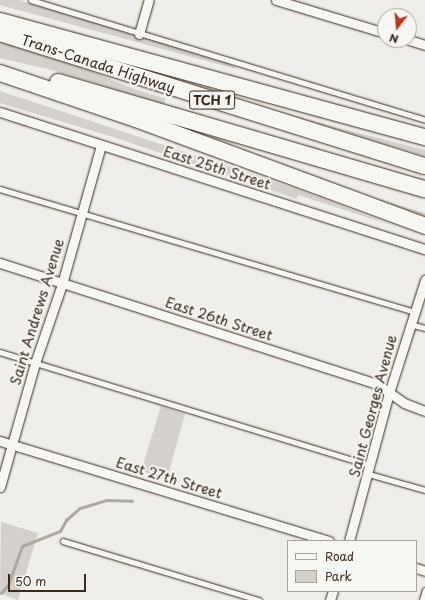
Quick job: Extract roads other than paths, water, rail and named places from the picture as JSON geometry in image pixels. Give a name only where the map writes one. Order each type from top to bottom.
[{"type":"highway","points":[[0,21],[425,137]]},
{"type":"highway","name":"Trans-Canada Highway","points":[[0,33],[425,166]]},
{"type":"highway","name":"Trans-Canada Highway","points":[[0,67],[104,95],[425,189]]},
{"type":"highway","points":[[0,73],[136,119],[425,226]]},
{"type":"street","points":[[139,34],[149,0]]},
{"type":"street","points":[[276,0],[377,31]]},
{"type":"street","name":"East 25th Street","points":[[0,112],[425,249]]},
{"type":"street","name":"Saint Andrews Avenue","points":[[0,487],[35,363],[62,284],[101,145]]},
{"type":"street","name":"East 26th Street","points":[[0,263],[377,384],[404,404],[425,411]]},
{"type":"street","name":"Saint Georges Avenue","points":[[349,540],[370,470],[389,393],[425,280]]},
{"type":"street","name":"East 27th Street","points":[[0,441],[326,540]]},
{"type":"lane","points":[[31,0],[425,120]]},
{"type":"lane","points":[[0,189],[81,214],[246,260],[414,312]]},
{"type":"lane","points":[[410,324],[425,328]]},
{"type":"lane","points":[[0,352],[370,470],[425,490]]},
{"type":"lane","points":[[63,541],[259,600]]},
{"type":"lane","points":[[422,600],[425,590]]},
{"type":"waterway","points":[[1,593],[8,585],[22,546],[60,531],[66,520],[80,508],[107,500],[132,501]]}]
